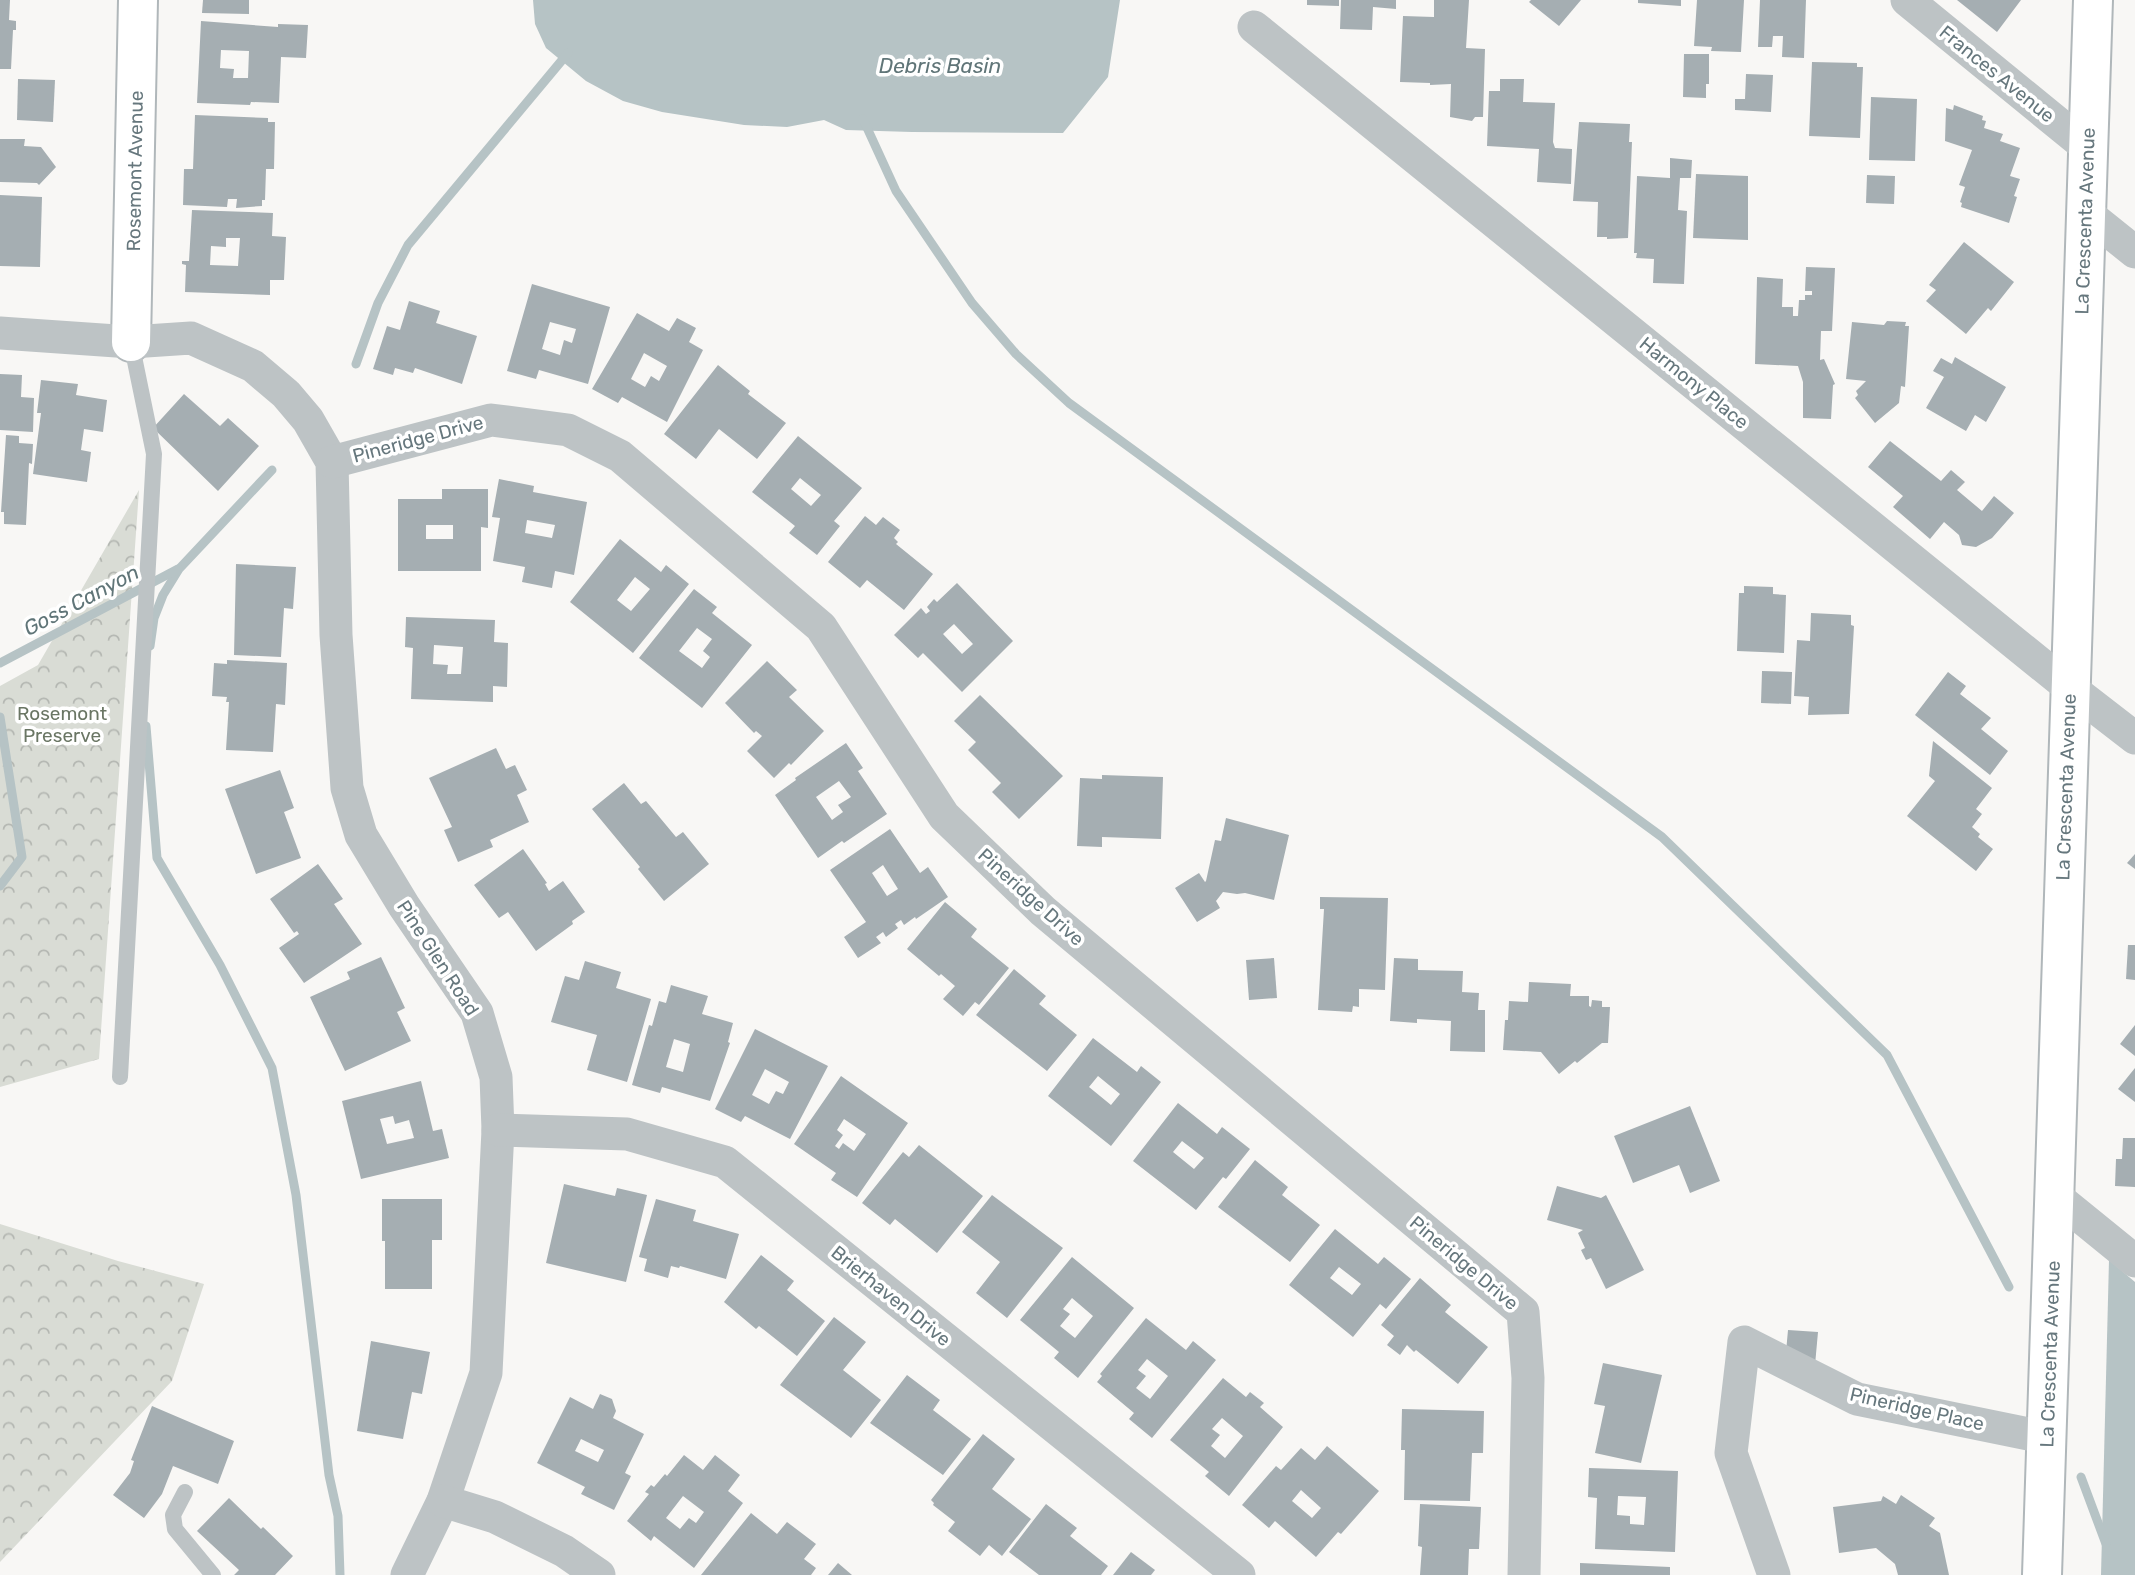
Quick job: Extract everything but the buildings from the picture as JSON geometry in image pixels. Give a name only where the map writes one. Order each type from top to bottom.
[{"type":"street","name":"Rosemont Avenue","points":[[131,342],[138,0]]},
{"type":"street","name":"Frances Avenue","points":[[1907,0],[2087,147]]},
{"type":"street","name":"La Crescenta Avenue","points":[[2042,1575],[2093,0]]},
{"type":"street","name":"Harmony Place","points":[[1254,27],[2135,738]]},
{"type":"street","points":[[2086,213],[2135,252]]},
{"type":"street","points":[[0,333],[131,342],[191,338],[253,366],[286,394],[308,420],[332,462]]},
{"type":"street","name":"Pineridge Drive","points":[[332,462],[491,420],[568,430],[620,456],[821,627],[944,816],[1043,911],[1523,1312],[1528,1378],[1524,1575]]},
{"type":"street","name":"Pine Glen Road","points":[[332,462],[336,635],[347,788],[361,835],[404,906],[477,1013],[496,1077],[498,1130],[486,1373],[443,1501],[407,1575]]},
{"type":"street","name":"Brierhaven Drive","points":[[498,1130],[627,1134],[725,1162],[1239,1575]]},
{"type":"street","points":[[2055,1196],[2135,1261]]},
{"type":"street","name":"Pineridge Place","points":[[1774,1575],[1731,1453],[1744,1342],[1857,1399],[2048,1438]]},
{"type":"street","points":[[443,1501],[495,1517],[564,1551],[598,1575]]},
{"type":"lane","points":[[120,1077],[154,454],[131,342]]},
{"type":"lane","points":[[185,1492],[173,1515],[175,1529],[213,1575]]},
{"type":"green space","name":"Rosemont Preserve","points":[[139,490],[99,1059],[0,1087],[0,686],[38,665]]},
{"type":"green space","points":[[0,1224],[118,1261],[204,1284],[172,1381],[0,1562]]},
{"type":"water","name":"Debris Basin","points":[[533,0],[1120,0],[1108,77],[1063,133],[846,130],[824,120],[787,127],[744,125],[662,112],[623,101],[586,81],[546,48],[535,24]]},
{"type":"water","points":[[2109,1260],[2135,1282],[2135,1575],[2101,1575]]},
{"type":"waterway","points":[[356,364],[378,303],[408,245],[568,53]]},
{"type":"waterway","points":[[863,119],[896,191],[972,303],[1016,354],[1069,403],[1662,837],[1887,1055],[2009,1287]]},
{"type":"waterway","points":[[150,646],[154,618],[163,595],[179,569],[272,470]]},
{"type":"waterway","name":"Goss Canyon","points":[[0,663],[178,569]]},
{"type":"waterway","name":"Goss Canyon","points":[[0,717],[22,857],[0,886]]},
{"type":"waterway","points":[[146,726],[157,858],[220,965],[272,1068],[296,1195],[329,1475],[338,1516],[340,1575]]},
{"type":"waterway","points":[[2081,1477],[2106,1544]]}]
